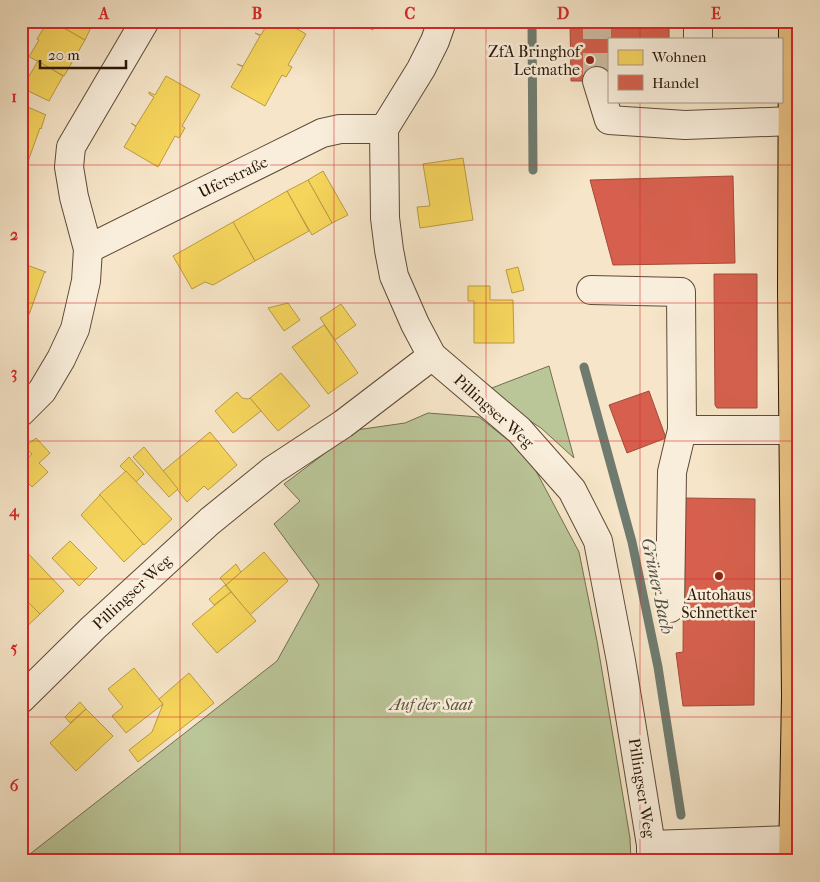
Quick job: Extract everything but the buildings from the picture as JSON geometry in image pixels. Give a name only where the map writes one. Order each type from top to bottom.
[{"type":"main road","points":[[793,21],[792,289],[797,696],[793,850]]},
{"type":"street","points":[[21,412],[42,391],[61,359],[75,329],[86,281],[88,249],[74,198],[70,174],[71,147],[145,21]]},
{"type":"street","points":[[432,356],[415,324],[394,276],[388,250],[385,218],[384,129],[421,69],[442,21]]},
{"type":"street","points":[[698,21],[698,38]]},
{"type":"street","points":[[597,81],[609,120],[695,113],[793,121]]},
{"type":"street","name":"Uferstraße","points":[[88,249],[322,133],[340,129],[384,129]]},
{"type":"street","points":[[591,290],[681,292],[682,430],[672,472],[670,608]]},
{"type":"street","name":"Pillingser Weg","points":[[21,699],[93,628],[210,521],[273,470],[343,424],[432,356],[519,430],[572,490],[598,541],[621,661],[651,853],[793,850]]},
{"type":"street","points":[[682,430],[794,430]]},
{"type":"green space","points":[[549,366],[574,458],[541,428],[484,391]]},
{"type":"green space","name":"Auf der Saat","points":[[428,413],[479,417],[528,456],[579,552],[597,641],[630,838],[631,861],[21,861],[277,661],[319,585],[274,524],[300,501],[284,484],[356,430],[405,423]]},
{"type":"waterway","name":"Grüner Bach","points":[[532,21],[533,170]]},
{"type":"waterway","name":"Grüner Bach","points":[[584,367],[632,542],[658,667],[681,815]]},
{"type":"tunnel","points":[[597,21],[597,81]]},
{"type":"place","name":"ZfA Bringhof Letmathe","points":[[590,60]]},
{"type":"place","name":"Autohaus Schnettker","points":[[719,576]]}]
